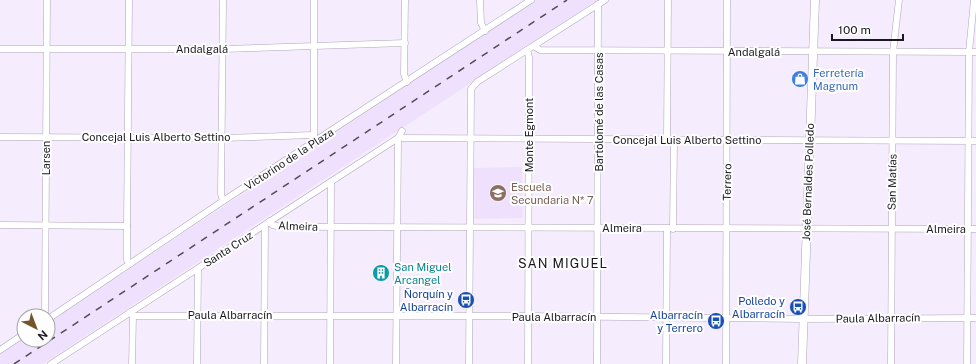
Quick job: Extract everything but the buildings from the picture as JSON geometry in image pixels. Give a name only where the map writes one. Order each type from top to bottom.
[{"type":"main road","name":"José Bernaldes Polledo","points":[[802,364],[805,230],[815,0]]},
{"type":"street","name":"Larsen","points":[[45,308],[47,0]]},
{"type":"street","points":[[129,0],[127,260],[130,264]]},
{"type":"street","points":[[222,0],[223,49],[221,194],[223,201]]},
{"type":"street","points":[[314,0],[314,138]]},
{"type":"street","points":[[405,0],[404,74],[407,82]]},
{"type":"street","points":[[480,0],[481,23],[485,31]]},
{"type":"street","name":"Victorino de la Plaza","points":[[56,314],[314,138],[407,82],[531,0]]},
{"type":"street","points":[[468,364],[470,91],[473,85],[605,0]]},
{"type":"street","points":[[666,364],[671,140],[668,0]]},
{"type":"street","name":"Terrero","points":[[726,364],[727,0]]},
{"type":"street","name":"San Matías","points":[[891,364],[893,52],[899,0]]},
{"type":"street","points":[[967,364],[969,52],[974,0]]},
{"type":"street","name":"Bartolomé de las Casas","points":[[597,364],[598,4]]},
{"type":"street","name":"Andalgalá","points":[[0,49],[223,49],[405,43]]},
{"type":"street","name":"Andalgalá","points":[[534,46],[540,50],[976,52]]},
{"type":"street","name":"Monte Egmont","points":[[527,50],[529,57],[528,364]]},
{"type":"street","name":"Santa Cruz","points":[[51,364],[131,314],[398,138],[402,131]]},
{"type":"street","name":"Concejal Luis Alberto Settino","points":[[0,137],[314,138]]},
{"type":"street","points":[[396,364],[396,227],[398,138]]},
{"type":"street","name":"Concejal Luis Alberto Settino","points":[[398,138],[976,141]]},
{"type":"street","points":[[330,364],[331,182]]},
{"type":"street","points":[[264,364],[267,223]]},
{"type":"street","name":"Almeira","points":[[267,223],[277,226],[330,227],[805,230],[976,229]]},
{"type":"street","points":[[0,225],[127,226]]},
{"type":"street","points":[[198,269],[198,364]]},
{"type":"street","points":[[131,314],[132,364]]},
{"type":"street","name":"Paula Albarracín","points":[[131,314],[803,319],[976,318]]},
{"type":"street","points":[[0,350],[16,339]]},
{"type":"street","points":[[64,356],[64,364]]},
{"type":"shaded area","points":[[536,0],[597,0],[43,364],[0,364],[0,354],[16,343],[16,348],[56,348],[56,317]]},
{"type":"shaded area","name":"Escuela Secundaria N* 7","points":[[522,167],[523,218],[475,219],[474,168]]},
{"type":"railway","points":[[14,364],[567,0]]},
{"type":"place","name":"Ferretería Magnum","points":[[800,79]]},
{"type":"place","name":"Escuela Secundaria N* 7","points":[[498,193]]},
{"type":"place","name":"San Miguel Arcangel","points":[[381,273]]},
{"type":"place","name":"Ñorquín y Albarracín","points":[[466,300]]},
{"type":"place","name":"Polledo y Albarracín","points":[[798,307]]},
{"type":"place","name":"Albarracín y Terrero","points":[[716,321]]},
{"type":"district","name":"SAN MIGUEL","points":[[563,263]]}]
